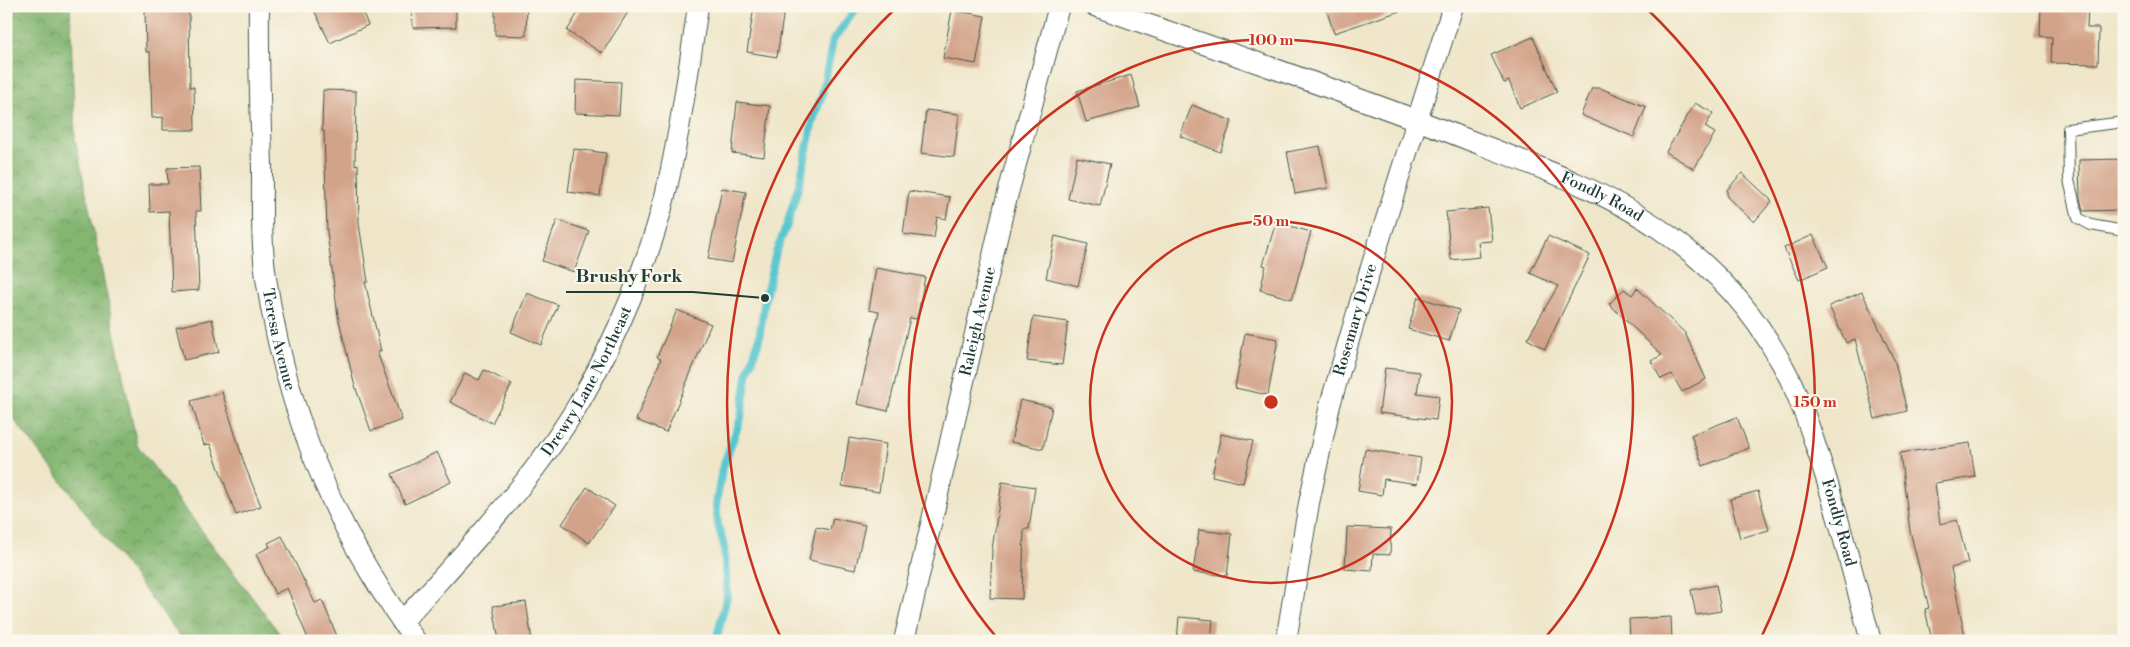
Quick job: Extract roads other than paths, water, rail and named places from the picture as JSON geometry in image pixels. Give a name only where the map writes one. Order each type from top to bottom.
[{"type":"street","name":"Teresa Avenue","points":[[259,6],[263,220],[266,276],[275,330],[294,405],[316,468],[349,538],[416,641]]},
{"type":"street","name":"Drewry Lane Northeast","points":[[402,622],[504,506],[552,445],[582,398],[612,339],[642,268],[665,194],[683,108],[698,6]]},
{"type":"street","name":"Raleigh Avenue","points":[[904,641],[1004,208],[1060,6]]},
{"type":"street","name":"Fondly Road","points":[[1095,6],[1418,120],[1542,168],[1612,201],[1660,229],[1695,255],[1727,286],[1755,321],[1779,358],[1803,408],[1831,492],[1870,641]]},
{"type":"street","name":"Rosemary Drive","points":[[1286,641],[1310,503],[1330,405],[1361,299],[1453,6]]},
{"type":"lane","points":[[2124,122],[2068,129],[2069,180],[2078,218],[2091,225],[2124,230]]},
{"type":"waterway","points":[[716,641],[727,596],[724,545],[718,525],[716,505],[722,469],[741,418],[747,376],[759,340],[765,298],[776,252],[787,225],[800,181],[813,121],[822,95],[833,40],[858,6]]},
{"type":"place","name":"Brushy Fork","points":[[765,298]]}]
